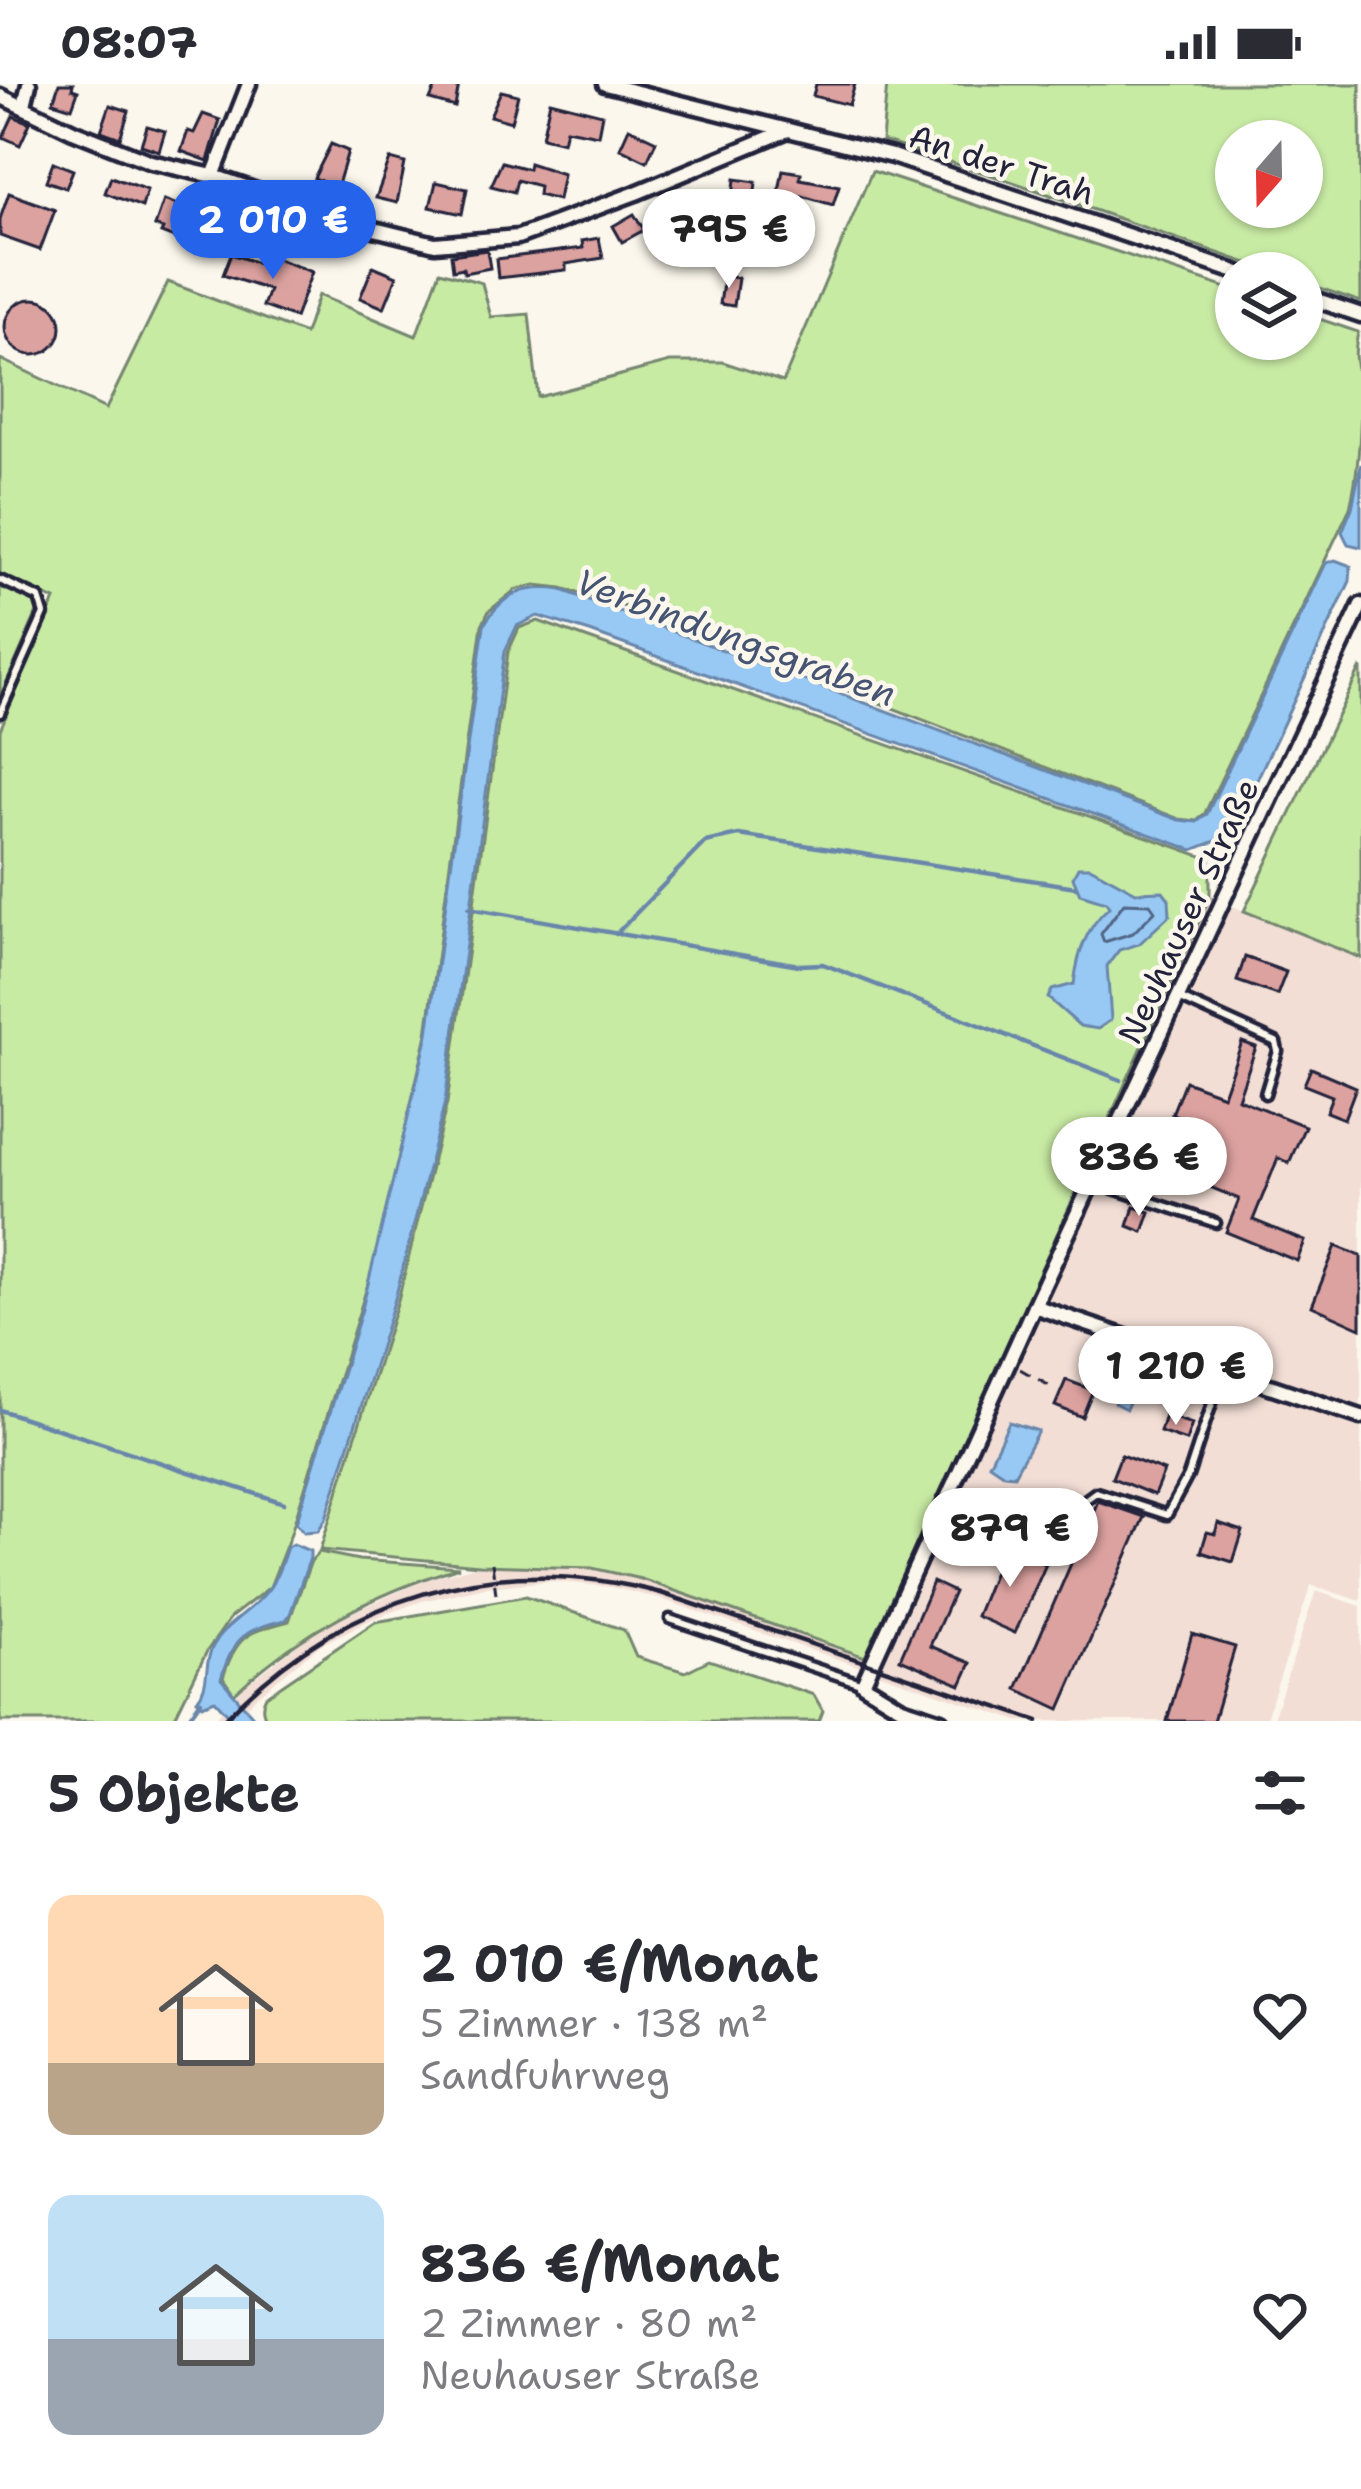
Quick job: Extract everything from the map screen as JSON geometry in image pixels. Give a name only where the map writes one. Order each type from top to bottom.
[{"type":"street","points":[[24,105],[29,84]]},
{"type":"street","points":[[213,176],[249,84]]},
{"type":"street","name":"An der Trah","points":[[605,84],[981,184],[1215,265]]},
{"type":"street","points":[[0,96],[151,163],[213,176],[350,223],[435,244],[518,237],[788,130]]},
{"type":"street","points":[[1323,302],[1361,315]]},
{"type":"street","name":"Neuhauser Straße","points":[[863,1684],[1361,605]]},
{"type":"street","points":[[1034,1306],[1361,1417]]},
{"type":"street","points":[[863,1684],[902,1708],[942,1721]]},
{"type":"lane","points":[[0,580],[39,598],[44,614],[0,712]]},
{"type":"lane","points":[[1178,998],[1276,1042],[1278,1051],[1264,1094]]},
{"type":"lane","points":[[1091,1182],[1216,1223]]},
{"type":"lane","points":[[1055,1522],[1096,1492],[1166,1515],[1188,1476],[1223,1370]]},
{"type":"lane","points":[[670,1619],[863,1684]]},
{"type":"path","points":[[1008,1362],[1055,1389]]},
{"type":"path","points":[[492,1563],[496,1594]]},
{"type":"shaded area","points":[[1210,897],[1361,958],[1361,1601],[1311,1585],[1265,1721],[1018,1721],[661,1599],[611,1587],[550,1581],[485,1587],[422,1601],[372,1619],[320,1645],[234,1721],[212,1721],[245,1686],[323,1625],[425,1580],[479,1565],[592,1568],[641,1579],[865,1656]]},
{"type":"shaded area","points":[[1316,1591],[1361,1606],[1361,1721],[1272,1721]]},
{"type":"green space","points":[[887,84],[1360,84],[1361,302],[1323,289],[1323,252],[1215,252],[882,141]]},
{"type":"green space","points":[[872,171],[1215,284],[1215,360],[1323,360],[1323,320],[1358,332],[1360,434],[1350,508],[1205,813],[1197,821],[1179,819],[655,616],[562,588],[535,585],[515,590],[489,611],[482,625],[427,1034],[375,1261],[270,1587],[231,1617],[207,1651],[173,1721],[0,1721],[0,730],[55,600],[0,575],[0,359],[106,409],[168,282],[305,334],[318,295],[416,336],[440,271],[482,283],[491,317],[529,314],[538,397],[670,362],[723,362],[783,382]]},
{"type":"green space","points":[[0,585],[35,602],[37,612],[0,697]]},
{"type":"green space","points":[[538,621],[1210,859],[1210,897],[865,1657],[641,1579],[592,1568],[479,1565],[320,1550],[398,1300],[447,1103],[508,652],[519,628]]},
{"type":"green space","points":[[1361,667],[1361,958],[1244,911]]},
{"type":"green space","points":[[319,1552],[359,1560],[459,1567],[339,1617],[285,1652],[234,1694],[223,1678],[233,1652],[254,1632],[289,1621],[311,1561]]},
{"type":"green space","points":[[526,1596],[624,1630],[636,1657],[685,1672],[709,1660],[814,1695],[823,1711],[819,1721],[267,1721],[265,1717],[266,1696],[375,1622]]},
{"type":"water","points":[[1361,464],[1361,547],[1348,544],[1342,532]]},
{"type":"water","points":[[1335,560],[1351,566],[1350,581],[1240,816],[1226,837],[1193,850],[590,632],[538,616],[517,626],[505,651],[445,1102],[395,1299],[326,1518],[318,1531],[304,1532],[296,1523],[362,1309],[428,1034],[484,625],[499,605],[527,590],[562,590],[1179,820],[1197,822],[1207,814],[1326,563]]},
{"type":"water","points":[[1078,867],[1090,867],[1136,892],[1163,891],[1169,899],[1170,915],[1139,944],[1119,950],[1107,966],[1111,1020],[1098,1029],[1080,1026],[1048,998],[1052,990],[1074,984],[1084,942],[1109,907],[1080,894],[1073,877]]},
{"type":"water","points":[[1119,1365],[1137,1371],[1140,1379],[1126,1409],[1114,1403],[1117,1391],[1112,1376]]},
{"type":"water","points":[[1009,1422],[1038,1431],[1014,1475],[989,1464]]},
{"type":"water","points":[[293,1544],[310,1551],[310,1558],[290,1614],[286,1620],[243,1637],[221,1679],[257,1721],[234,1721],[215,1700],[202,1705],[197,1700],[210,1653],[225,1630],[267,1591],[287,1547]]},
{"type":"building","points":[[59,84],[73,84],[72,89],[78,91],[72,108],[53,102]]},
{"type":"building","points":[[437,84],[459,84],[455,107],[430,100]]},
{"type":"building","points":[[816,84],[855,84],[849,105],[813,96]]},
{"type":"building","points":[[501,91],[518,95],[511,122],[490,116]]},
{"type":"building","points":[[550,101],[602,114],[598,135],[566,129],[563,142],[542,137]]},
{"type":"building","points":[[110,105],[129,111],[120,138],[101,131]]},
{"type":"building","points":[[203,114],[220,120],[208,161],[181,151],[188,131],[194,133]]},
{"type":"building","points":[[13,116],[30,123],[20,145],[3,137]]},
{"type":"building","points":[[147,126],[165,131],[159,151],[141,145]]},
{"type":"building","points":[[629,128],[656,141],[647,161],[620,148]]},
{"type":"building","points":[[331,144],[348,151],[337,188],[314,178]]},
{"type":"building","points":[[390,159],[405,163],[397,203],[376,198]]},
{"type":"building","points":[[53,162],[73,170],[66,188],[46,181]]},
{"type":"building","points":[[502,162],[528,169],[529,163],[563,174],[558,200],[538,195],[539,186],[517,180],[514,192],[491,186]]},
{"type":"building","points":[[783,170],[801,173],[800,179],[839,186],[833,205],[802,196],[799,212],[776,207]]},
{"type":"building","points":[[111,177],[147,190],[142,207],[105,193]]},
{"type":"building","points":[[735,179],[756,182],[753,211],[714,207],[713,221],[677,218],[676,224],[658,222],[660,201],[690,204],[691,194],[733,197]]},
{"type":"building","points":[[436,182],[467,189],[462,214],[430,207]]},
{"type":"building","points":[[9,193],[55,210],[40,250],[0,236]]},
{"type":"building","points":[[164,200],[193,211],[182,241],[155,226]]},
{"type":"building","points":[[634,214],[644,230],[622,242],[613,226]]},
{"type":"building","points":[[599,238],[603,258],[566,264],[566,270],[498,278],[496,259],[583,248],[582,241]]},
{"type":"building","points":[[487,250],[490,268],[453,270],[451,255]]},
{"type":"building","points":[[231,254],[266,266],[269,256],[312,272],[295,318],[263,306],[269,290],[223,275]]},
{"type":"building","points":[[373,266],[397,276],[384,308],[360,298]]},
{"type":"building","points":[[724,276],[738,278],[734,306],[720,304]]},
{"type":"building","points":[[33,299],[53,307],[61,327],[53,347],[33,355],[13,347],[5,327],[13,307]]},
{"type":"building","points":[[1245,957],[1286,972],[1277,995],[1237,981]]},
{"type":"building","points":[[1242,1042],[1256,1047],[1238,1099],[1305,1126],[1289,1163],[1278,1158],[1253,1220],[1305,1241],[1297,1261],[1226,1232],[1239,1199],[1188,1178],[1209,1128],[1172,1114],[1185,1081],[1223,1095]]},
{"type":"building","points":[[1311,1068],[1356,1087],[1344,1119],[1326,1112],[1332,1096],[1304,1085]]},
{"type":"building","points":[[1134,1207],[1150,1212],[1143,1232],[1128,1226]]},
{"type":"building","points":[[1336,1246],[1361,1256],[1361,1328],[1312,1306]]},
{"type":"building","points":[[1066,1380],[1093,1390],[1082,1417],[1055,1406]]},
{"type":"building","points":[[1165,1415],[1192,1424],[1186,1441],[1160,1432]]},
{"type":"building","points":[[1121,1455],[1164,1471],[1154,1495],[1112,1478]]},
{"type":"building","points":[[1098,1501],[1144,1517],[1060,1709],[1017,1689]]},
{"type":"building","points":[[1218,1523],[1243,1531],[1233,1562],[1201,1552],[1207,1532],[1215,1534]]},
{"type":"building","points":[[1004,1547],[1046,1564],[1015,1633],[976,1616]]},
{"type":"building","points":[[933,1582],[954,1592],[930,1646],[971,1663],[961,1685],[900,1659]]},
{"type":"building","points":[[1192,1634],[1235,1647],[1213,1721],[1167,1721]]},
{"type":"waterway","points":[[616,934],[705,842],[739,835],[1076,887]]},
{"type":"waterway","points":[[469,908],[799,965],[823,964],[1121,1080]]},
{"type":"waterway","points":[[0,1410],[284,1503]]},
{"type":"waterway","points":[[186,1721],[201,1701]]},
{"type":"railway","points":[[223,1721],[269,1678],[318,1642],[369,1614],[480,1581],[539,1577],[599,1581],[661,1593],[1038,1721]]},
{"type":"water label","name":"Verbindungsgraben","points":[[736,637]]}]
